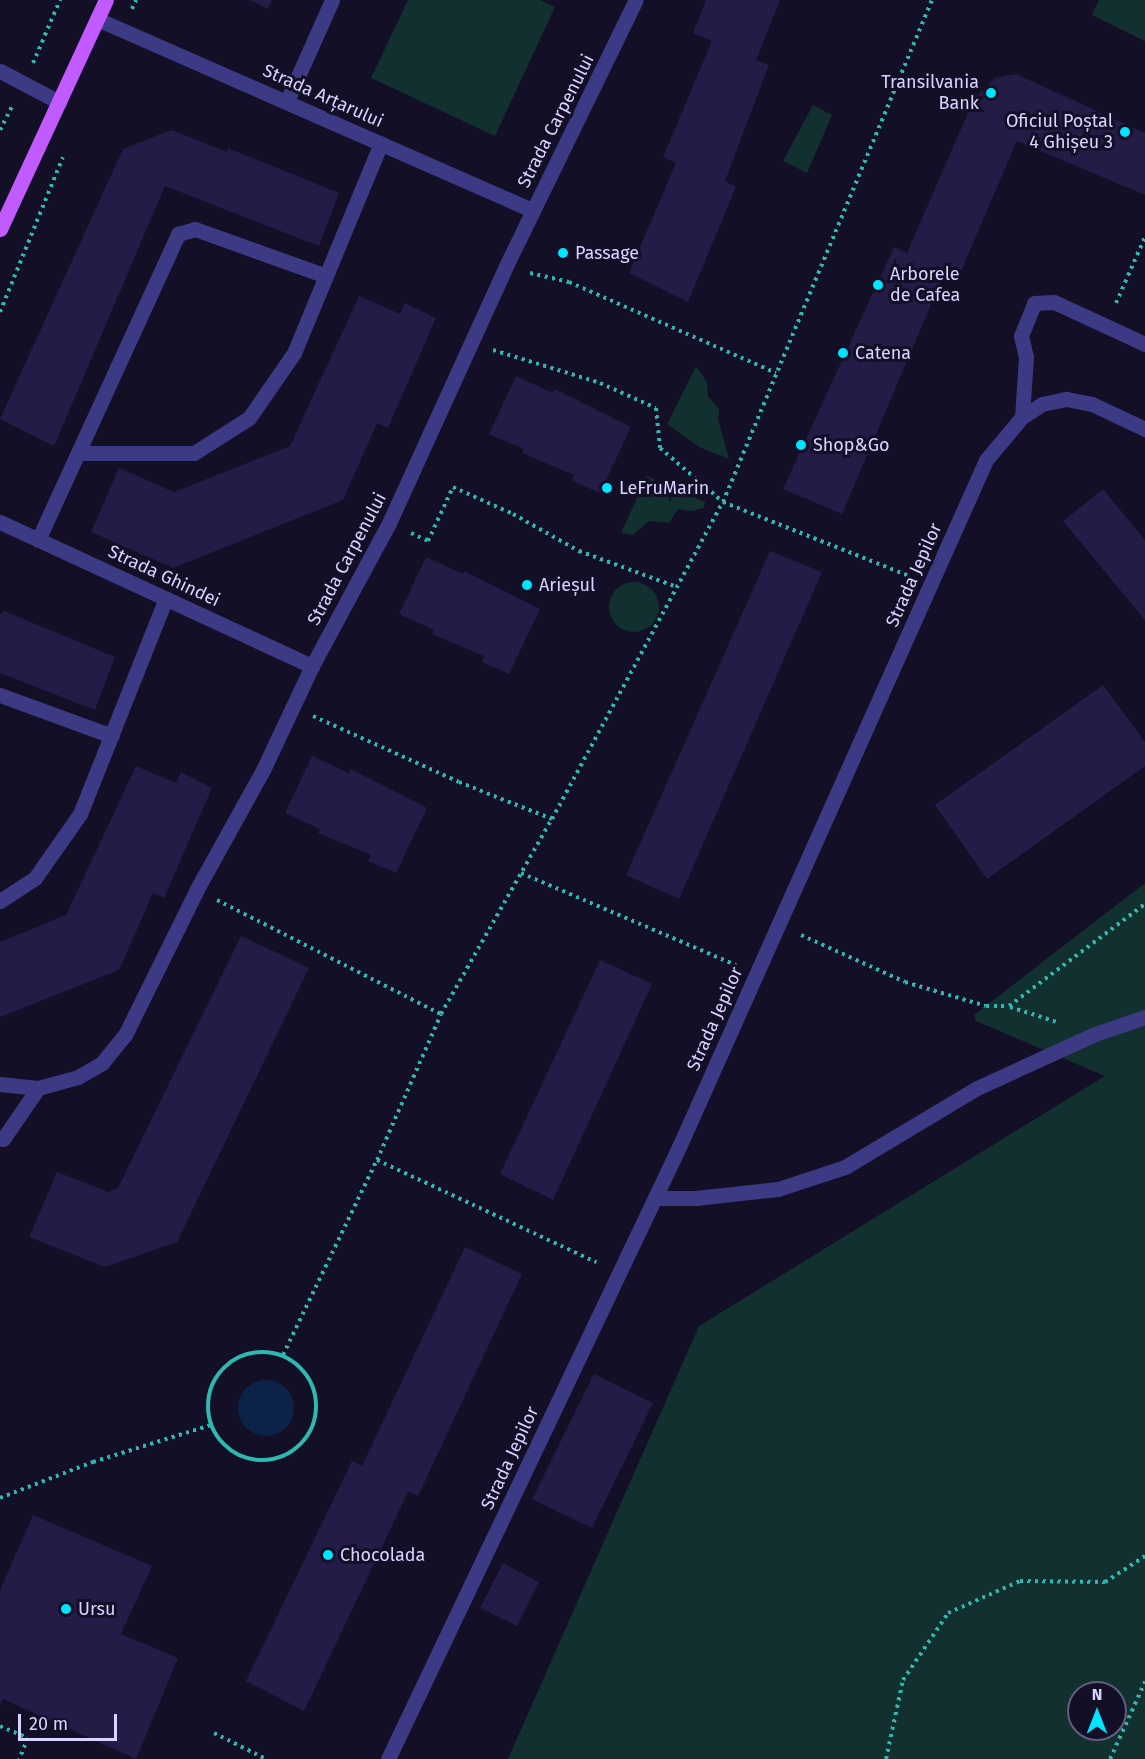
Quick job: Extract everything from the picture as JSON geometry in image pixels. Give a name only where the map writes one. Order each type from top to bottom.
[{"type":"main road","points":[[0,229],[105,0]]},
{"type":"street","points":[[287,101],[332,0]]},
{"type":"street","name":"Strada Carpenului","points":[[0,1084],[38,1088],[78,1077],[102,1063],[125,1035],[197,889],[389,523],[472,345],[505,268],[636,0]]},
{"type":"street","name":"Strada Arțarului","points":[[97,19],[533,210]]},
{"type":"street","points":[[0,71],[59,102]]},
{"type":"street","points":[[78,453],[194,453],[249,418],[294,353],[381,143]]},
{"type":"street","points":[[38,540],[178,234],[195,229],[326,276]]},
{"type":"street","points":[[1023,417],[1026,357],[1021,336],[1035,303],[1054,302],[1145,344]]},
{"type":"street","name":"Strada Jepilor","points":[[388,1759],[655,1198],[986,460],[1023,417],[1042,404],[1066,399],[1092,404],[1145,429]]},
{"type":"street","name":"Strada Ghindei","points":[[0,522],[312,666]]},
{"type":"street","points":[[0,901],[35,878],[80,814],[166,598]]},
{"type":"street","points":[[0,695],[112,736]]},
{"type":"street","points":[[655,1198],[696,1198],[778,1189],[845,1167],[977,1088],[1095,1034],[1145,1017]]},
{"type":"street","points":[[0,1138],[3,1139],[38,1088]]},
{"type":"path","points":[[123,29],[136,0]]},
{"type":"path","points":[[283,1355],[377,1160],[441,1014],[552,819],[723,502],[932,0]]},
{"type":"path","points":[[0,312],[67,147]]},
{"type":"path","points":[[1107,326],[1145,237]]},
{"type":"path","points":[[505,268],[569,282],[776,373]]},
{"type":"path","points":[[472,345],[600,383],[656,408],[660,448],[723,502],[931,585]]},
{"type":"path","points":[[389,523],[428,541],[453,487],[513,514],[579,551],[677,587]]},
{"type":"path","points":[[293,706],[449,778],[552,819]]},
{"type":"path","points":[[521,873],[756,974]]},
{"type":"path","points":[[197,889],[441,1014]]},
{"type":"path","points":[[1009,1006],[1145,904]]},
{"type":"path","points":[[778,926],[905,982],[986,1006],[1009,1006],[1095,1034]]},
{"type":"path","points":[[377,1160],[619,1273]]},
{"type":"path","points":[[252,1352],[283,1355],[299,1365],[314,1387],[318,1410],[311,1431],[300,1446],[278,1459],[252,1460],[235,1454],[221,1442],[211,1425],[207,1407],[213,1382],[230,1362],[252,1352]]},
{"type":"path","points":[[0,1498],[93,1462],[211,1425]]},
{"type":"path","points":[[886,1759],[903,1680],[948,1613],[1020,1581],[1105,1582],[1145,1556]]},
{"type":"path","points":[[1110,1759],[1145,1682]]},
{"type":"path","points":[[0,1726],[28,1738],[20,1759]]},
{"type":"path","points":[[214,1733],[266,1759]]},
{"type":"green space","points":[[408,0],[540,0],[555,7],[495,136],[371,78]]},
{"type":"green space","points":[[1099,0],[1145,0],[1145,41],[1092,15]]},
{"type":"green space","points":[[813,105],[832,115],[807,173],[783,161]]},
{"type":"green space","points":[[696,366],[707,382],[708,396],[719,409],[718,419],[729,459],[699,447],[667,424]]},
{"type":"green space","points":[[647,476],[705,502],[704,508],[691,511],[678,509],[669,523],[649,521],[633,535],[621,533]]},
{"type":"green space","points":[[634,582],[643,584],[654,593],[659,607],[657,616],[648,627],[634,632],[625,630],[614,621],[609,607],[611,598],[620,587]]},
{"type":"green space","points":[[1145,883],[1145,1759],[508,1759],[699,1326],[1105,1076],[976,1021],[974,1015]]},
{"type":"water","points":[[266,1380],[277,1382],[286,1388],[292,1397],[294,1408],[292,1419],[286,1428],[277,1434],[266,1436],[255,1434],[246,1428],[240,1419],[238,1408],[240,1397],[246,1388],[255,1382]]},
{"type":"building","points":[[249,0],[272,0],[268,9]]},
{"type":"building","points":[[706,0],[780,0],[756,60],[769,65],[725,181],[736,187],[688,302],[629,273],[676,163],[663,157],[712,41],[693,33]]},
{"type":"building","points":[[1016,74],[1145,133],[1145,195],[1017,141],[957,281],[944,274],[842,514],[783,489],[894,247],[907,253],[974,99],[995,78]]},
{"type":"building","points":[[171,130],[227,152],[228,148],[339,193],[319,246],[165,186],[54,446],[0,419],[123,149]]},
{"type":"building","points":[[359,296],[400,314],[405,303],[436,318],[388,428],[377,423],[343,500],[173,568],[91,532],[119,468],[174,492],[290,446]]},
{"type":"building","points":[[516,376],[553,393],[555,389],[631,427],[600,493],[572,481],[574,475],[522,453],[524,449],[489,434]]},
{"type":"building","points":[[1103,489],[1145,540],[1145,620],[1063,521]]},
{"type":"building","points":[[770,551],[822,572],[679,899],[626,875]]},
{"type":"building","points":[[426,557],[463,574],[464,571],[540,609],[509,674],[482,662],[484,656],[432,634],[434,630],[399,614]]},
{"type":"building","points":[[4,611],[115,657],[95,710],[0,673],[0,615]]},
{"type":"building","points":[[1103,685],[1145,742],[1145,766],[987,879],[935,805]]},
{"type":"building","points":[[312,756],[349,773],[351,769],[427,808],[396,873],[368,861],[371,855],[318,833],[320,829],[285,813]]},
{"type":"building","points":[[136,766],[176,783],[181,772],[212,788],[164,898],[153,893],[119,970],[0,1017],[0,942],[66,915]]},
{"type":"building","points":[[241,936],[309,968],[177,1242],[105,1267],[29,1237],[57,1172],[109,1192],[118,1188]]},
{"type":"building","points":[[600,960],[652,984],[553,1200],[500,1174]]},
{"type":"building","points":[[465,1247],[522,1274],[418,1496],[408,1492],[304,1711],[246,1681],[352,1461],[362,1466]]},
{"type":"building","points":[[594,1374],[653,1403],[592,1528],[532,1499]]},
{"type":"building","name":"Ursu","points":[[33,1515],[152,1566],[121,1634],[178,1658],[136,1759],[3,1699],[0,1706],[0,1590]]},
{"type":"building","points":[[503,1563],[539,1582],[517,1626],[480,1608]]},
{"type":"place","name":"Transilvania Bank","points":[[991,93]]},
{"type":"place","name":"Oficiul Poștal 4 Ghișeu 3","points":[[1125,132]]},
{"type":"place","name":"Passage","points":[[563,253]]},
{"type":"place","name":"Arborele de Cafea","points":[[878,285]]},
{"type":"place","name":"Catena","points":[[843,353]]},
{"type":"place","name":"Shop&Go","points":[[801,445]]},
{"type":"place","name":"LeFruMarin","points":[[607,488]]},
{"type":"place","name":"Arieșul","points":[[527,585]]},
{"type":"place","name":"Chocolada","points":[[328,1555]]},
{"type":"place","name":"Ursu","points":[[66,1609]]}]
